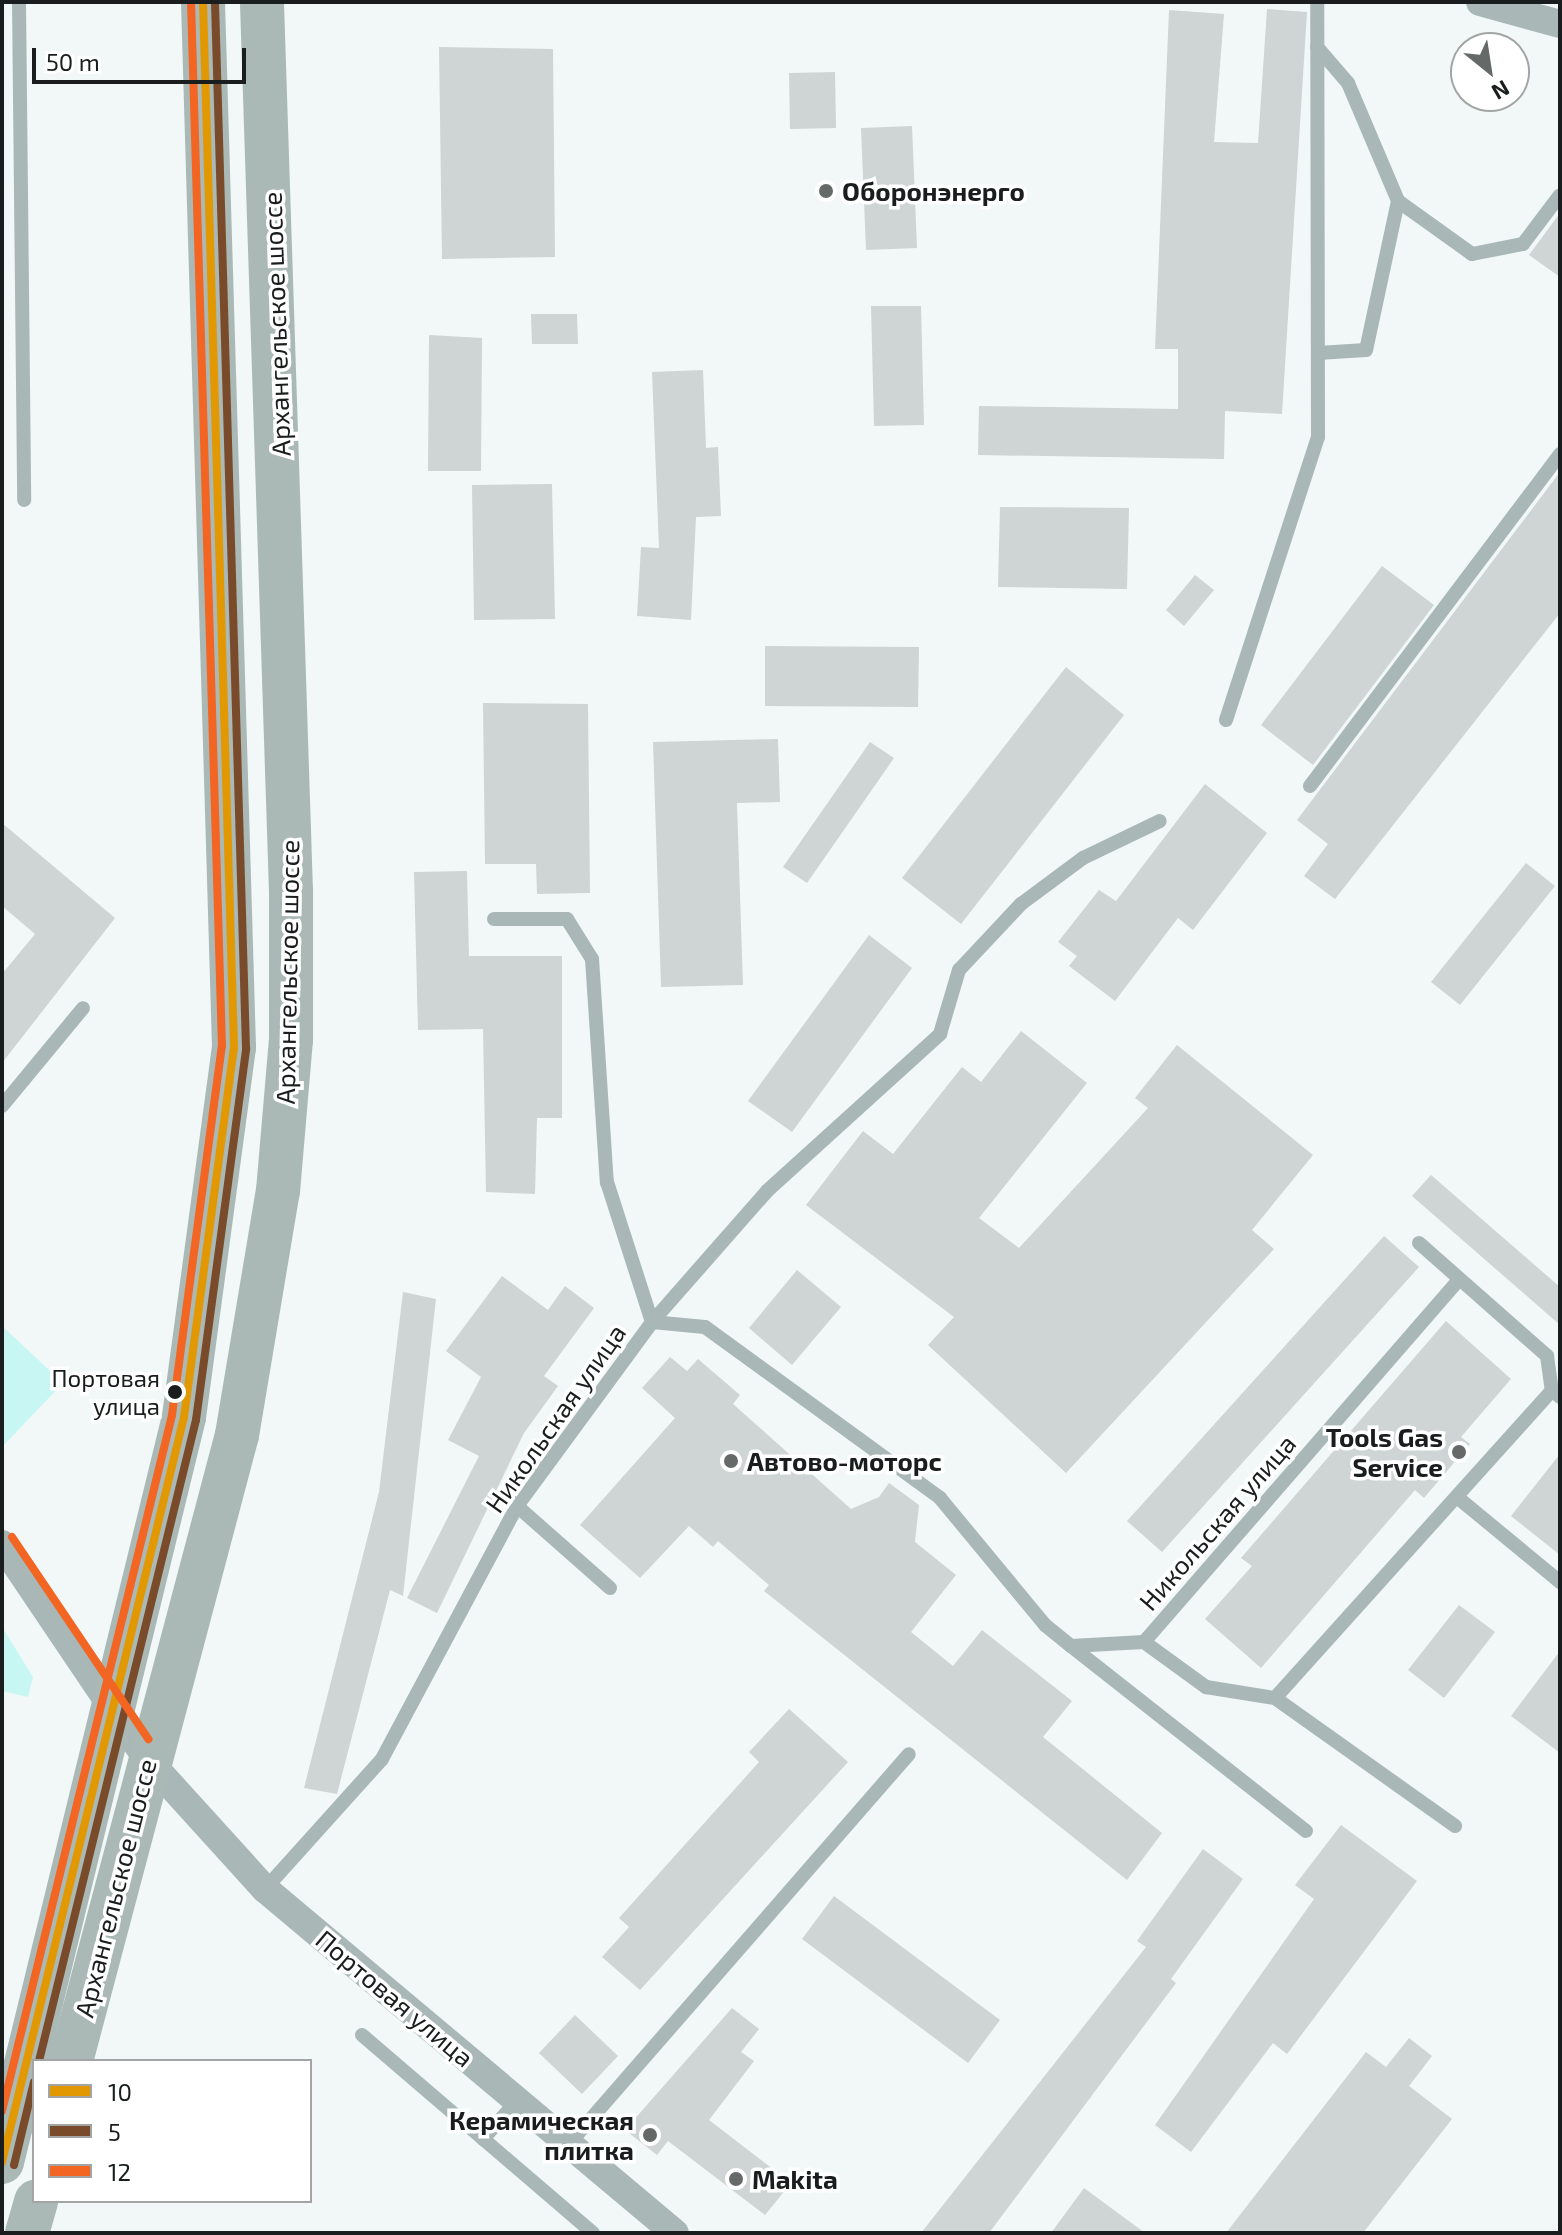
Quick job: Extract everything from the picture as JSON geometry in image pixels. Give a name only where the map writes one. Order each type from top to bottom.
[{"type":"main road","name":"Архангельское шоссе","points":[[2,2162],[184,1417],[234,1047],[203,2]]},
{"type":"main road","name":"Архангельское шоссе","points":[[72,2059],[262,1314],[291,1040],[278,342],[262,2]]},
{"type":"main road","points":[[27,2233],[35,2203]]},
{"type":"street","points":[[1480,2],[1560,24]]},
{"type":"street","name":"Портовая улица","points":[[2,1544],[147,1759],[265,1889],[675,2233]]},
{"type":"lane","points":[[19,2],[24,500]]},
{"type":"lane","points":[[1226,720],[1318,437],[1317,2]]},
{"type":"lane","points":[[1317,47],[1348,83],[1398,201],[1472,254],[1523,244],[1560,195]]},
{"type":"lane","points":[[1318,353],[1366,350],[1398,201]]},
{"type":"lane","points":[[1310,786],[1560,454]]},
{"type":"lane","points":[[652,1322],[767,1191],[940,1034],[959,970],[1021,904],[1083,858],[1160,821]]},
{"type":"lane","points":[[494,919],[567,919],[592,959],[607,1182],[652,1322]]},
{"type":"lane","points":[[2,1106],[83,1008]]},
{"type":"lane","points":[[1275,1698],[1457,1497],[1556,1394],[1547,1356],[1458,1281],[1419,1243]]},
{"type":"lane","name":"Никольская улица","points":[[265,1889],[382,1759],[517,1506],[652,1322],[705,1327],[940,1498],[1045,1625],[1071,1646],[1144,1642],[1458,1281]]},
{"type":"lane","points":[[1457,1497],[1560,1582]]},
{"type":"lane","points":[[517,1506],[610,1588]]},
{"type":"lane","points":[[1144,1642],[1206,1687],[1275,1698],[1455,1826]]},
{"type":"lane","points":[[1071,1646],[1306,1831]]},
{"type":"lane","points":[[569,2144],[909,1754]]},
{"type":"lane","points":[[362,2035],[593,2233]]},
{"type":"lane","points":[[483,2139],[517,2101]]},
{"type":"shaded area","points":[[2,1326],[63,1383],[2,1447]]},
{"type":"shaded area","points":[[2,1627],[33,1677],[28,1697],[2,1691]]},
{"type":"building","points":[[1267,9],[1307,12],[1282,414],[1225,411],[1224,459],[978,455],[979,406],[1178,409],[1178,349],[1155,349],[1169,10],[1224,14],[1214,142],[1258,143]]},
{"type":"building","points":[[439,47],[553,49],[555,257],[442,259]]},
{"type":"building","points":[[835,72],[836,128],[790,129],[789,73]]},
{"type":"building","points":[[912,126],[917,248],[866,250],[861,128]]},
{"type":"building","points":[[1560,213],[1560,277],[1529,255]]},
{"type":"building","points":[[871,306],[921,306],[924,425],[874,426]]},
{"type":"building","points":[[531,314],[577,314],[578,344],[532,344]]},
{"type":"building","points":[[429,335],[482,338],[481,471],[428,471]]},
{"type":"building","points":[[703,370],[706,448],[718,447],[721,516],[696,517],[691,620],[637,616],[641,547],[659,548],[652,372]]},
{"type":"building","points":[[1560,472],[1560,613],[1335,899],[1304,876],[1328,844],[1297,820]]},
{"type":"building","points":[[552,484],[555,619],[474,620],[472,485]]},
{"type":"building","points":[[1000,507],[1129,508],[1127,589],[998,587]]},
{"type":"building","points":[[1382,566],[1434,605],[1313,765],[1261,725]]},
{"type":"building","points":[[1195,575],[1214,590],[1184,626],[1166,610]]},
{"type":"building","points":[[765,646],[919,647],[918,707],[765,706]]},
{"type":"building","points":[[1066,667],[1124,715],[961,924],[902,878]]},
{"type":"building","points":[[483,703],[588,704],[590,893],[537,894],[536,864],[485,864]]},
{"type":"building","points":[[778,739],[780,802],[737,803],[743,985],[661,987],[653,742]]},
{"type":"building","points":[[870,742],[894,758],[807,883],[783,867]]},
{"type":"building","points":[[1205,784],[1267,833],[1193,930],[1178,918],[1115,1001],[1069,966],[1077,956],[1058,942],[1099,890],[1116,901]]},
{"type":"building","points":[[2,823],[115,918],[2,1063],[2,974],[35,934],[2,906]]},
{"type":"building","points":[[1526,863],[1555,886],[1460,1005],[1431,982]]},
{"type":"building","points":[[467,871],[469,956],[562,956],[562,1118],[537,1118],[535,1194],[486,1192],[483,1029],[418,1030],[414,872]]},
{"type":"building","points":[[869,935],[912,968],[792,1132],[748,1101]]},
{"type":"building","points":[[1021,1031],[1087,1083],[979,1218],[1019,1248],[1148,1108],[1135,1098],[1177,1045],[1313,1155],[1252,1230],[1274,1249],[1066,1473],[928,1345],[954,1317],[806,1205],[863,1131],[893,1154],[962,1067],[981,1082]]},
{"type":"building","points":[[1431,1175],[1560,1287],[1560,1325],[1412,1196]]},
{"type":"building","points":[[1384,1236],[1419,1267],[1162,1552],[1127,1521]]},
{"type":"building","points":[[797,1270],[841,1307],[792,1365],[749,1328]]},
{"type":"building","points":[[502,1276],[548,1310],[565,1286],[594,1308],[544,1376],[558,1386],[524,1433],[437,1613],[407,1598],[479,1456],[448,1440],[481,1377],[446,1351]]},
{"type":"building","points":[[403,1292],[436,1299],[403,1596],[390,1590],[337,1794],[304,1788],[379,1492]]},
{"type":"building","points":[[1446,1321],[1511,1379],[1461,1437],[1470,1444],[1424,1498],[1415,1490],[1261,1668],[1205,1619],[1252,1566],[1241,1558]]},
{"type":"building","points":[[670,1357],[687,1371],[698,1359],[740,1395],[733,1404],[851,1509],[879,1497],[889,1483],[919,1505],[915,1542],[956,1575],[911,1632],[953,1666],[982,1630],[1072,1701],[1043,1737],[1162,1833],[1127,1880],[764,1591],[769,1585],[718,1541],[713,1547],[689,1526],[640,1578],[580,1525],[675,1418],[642,1388]]},
{"type":"building","points":[[1560,1454],[1560,1555],[1511,1516]]},
{"type":"building","points":[[1459,1605],[1495,1632],[1444,1698],[1408,1670]]},
{"type":"building","points":[[1560,1651],[1560,1753],[1511,1716]]},
{"type":"building","points":[[789,1709],[848,1762],[640,1990],[602,1957],[629,1927],[619,1918],[759,1762],[749,1752]]},
{"type":"building","points":[[1341,1825],[1417,1881],[1287,2054],[1273,2043],[1191,2152],[1155,2125],[1314,1899],[1295,1885]]},
{"type":"building","points":[[1203,1849],[1243,1879],[1171,1979],[1176,1983],[989,2233],[921,2233],[1146,1947],[1137,1941]]},
{"type":"building","points":[[834,1896],[1000,2020],[968,2063],[802,1939]]},
{"type":"building","points":[[732,2008],[759,2029],[741,2052],[754,2061],[709,2120],[791,2183],[765,2215],[668,2141],[657,2155],[625,2130]]},
{"type":"building","points":[[575,2015],[618,2056],[582,2094],[539,2053]]},
{"type":"building","points":[[1409,2038],[1432,2056],[1409,2086],[1452,2119],[1363,2233],[1226,2233],[1366,2052],[1386,2067]]},
{"type":"building","points":[[1084,2188],[1145,2233],[1051,2233]]},
{"type":"transit line","name":"12","points":[[2,2111],[172,1415],[222,1046],[191,2]]},
{"type":"transit line","name":"10","points":[[2,2162],[184,1417],[234,1047],[203,2]]},
{"type":"transit line","name":"5","points":[[39,2059],[196,1420],[246,1048],[215,2]]},
{"type":"transit line","name":"12","points":[[12,1537],[148,1739]]},
{"type":"transit line","name":"5","points":[[14,2165],[32,2090]]},
{"type":"place","name":"Оборонэнерго","points":[[826,191]]},
{"type":"place","name":"Портовая улица","points":[[175,1392]]},
{"type":"place","name":"Tools Gas Service","points":[[1459,1452]]},
{"type":"place","name":"Автово-моторс","points":[[731,1461]]},
{"type":"place","name":"Керамическая плитка","points":[[650,2135]]},
{"type":"place","name":"Makita","points":[[736,2179]]}]
